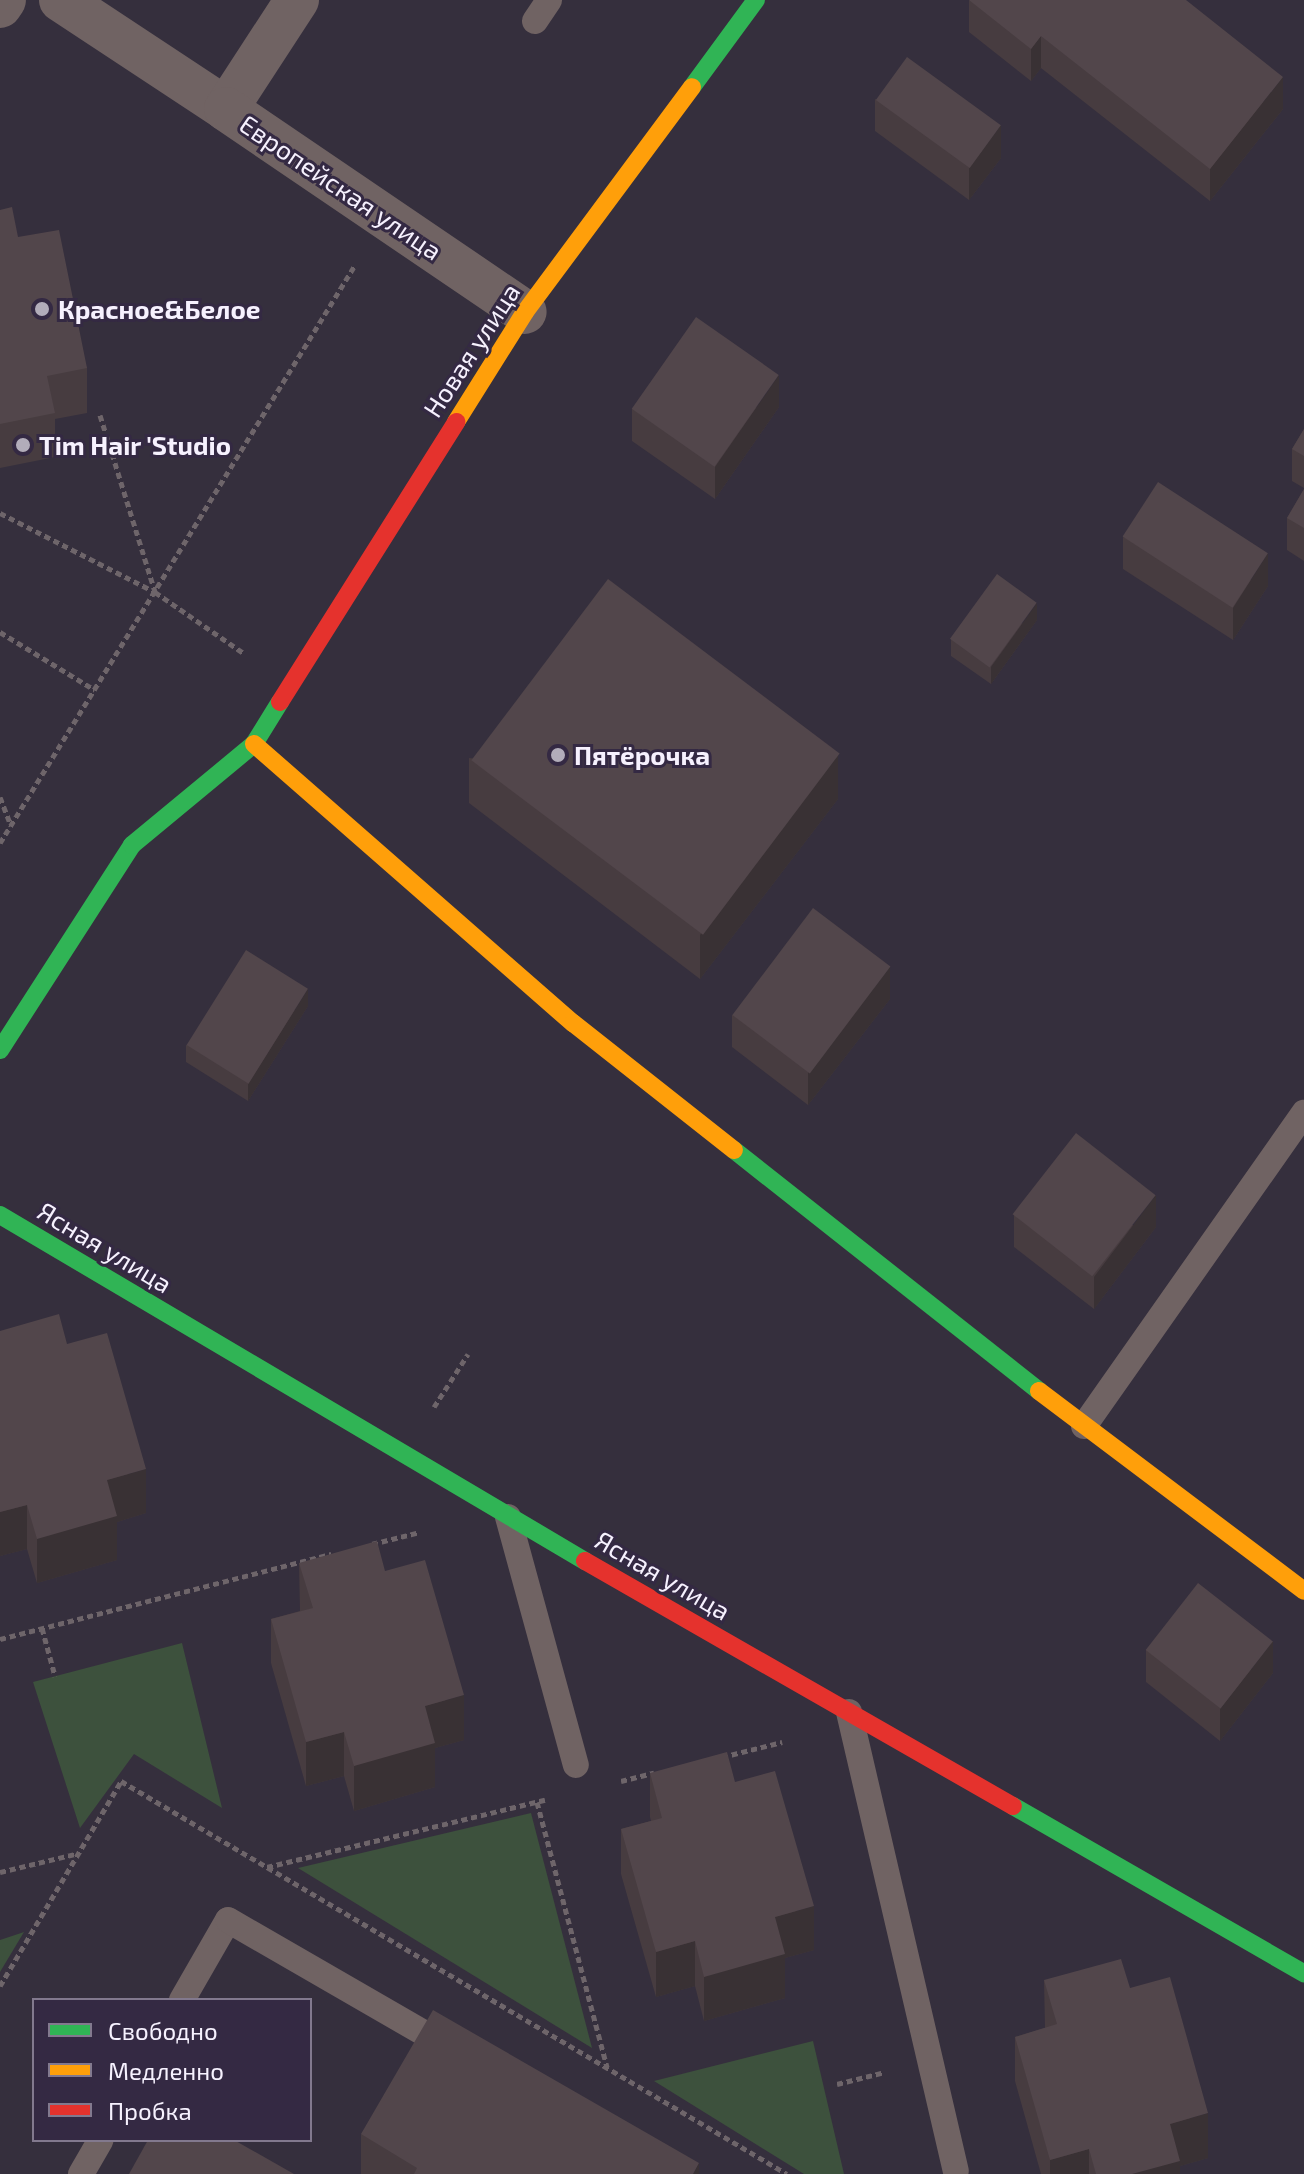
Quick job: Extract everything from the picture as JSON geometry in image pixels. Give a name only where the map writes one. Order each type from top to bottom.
[{"type":"street","points":[[0,6],[4,0]]},
{"type":"street","points":[[61,0],[226,109]]},
{"type":"street","name":"Европейская улица","points":[[297,0],[226,109],[525,312]]},
{"type":"street","name":"Новая улица","points":[[0,1050],[132,845],[254,744],[525,312],[756,0]]},
{"type":"street","points":[[254,744],[573,1023],[1084,1426],[1304,1591]]},
{"type":"street","name":"Ясная улица","points":[[0,1215],[508,1517],[1304,1973]]},
{"type":"lane","points":[[1084,1426],[1304,1113]]},
{"type":"lane","points":[[508,1517],[576,1765]]},
{"type":"lane","points":[[849,1712],[956,2171]]},
{"type":"lane","points":[[183,1998],[228,1920],[476,2063]]},
{"type":"lane","points":[[81,2174],[100,2142]]},
{"type":"path","points":[[0,843],[385,216]]},
{"type":"path","points":[[100,415],[155,592]]},
{"type":"path","points":[[0,513],[155,592],[289,689]]},
{"type":"path","points":[[0,632],[95,690]]},
{"type":"path","points":[[0,797],[11,826]]},
{"type":"path","points":[[364,1546],[425,1531]]},
{"type":"path","points":[[0,1639],[348,1550]]},
{"type":"path","points":[[42,1628],[55,1676]]},
{"type":"path","points":[[716,1758],[791,1740]]},
{"type":"path","points":[[612,1783],[657,1773]]},
{"type":"path","points":[[533,1786],[607,2068]]},
{"type":"path","points":[[266,1867],[552,1798]]},
{"type":"path","points":[[0,1872],[79,1853]]},
{"type":"path","points":[[837,2084],[890,2071],[886,2056]]},
{"type":"green space","points":[[182,1643],[222,1808],[134,1754],[80,1828],[33,1682]]},
{"type":"green space","points":[[531,1813],[592,2048],[298,1868]]},
{"type":"green space","points":[[24,1932],[0,1972],[0,1940]]},
{"type":"green space","points":[[813,2041],[844,2174],[804,2174],[654,2081]]},
{"type":"building","points":[[969,0],[1186,0],[1283,77],[1210,169],[1041,36],[1031,49]]},
{"type":"building","points":[[907,57],[1001,125],[970,168],[876,100]]},
{"type":"building","points":[[12,207],[18,237],[59,230],[87,368],[47,376],[55,413],[0,424],[0,210]]},
{"type":"building","points":[[696,317],[779,375],[714,467],[632,409]]},
{"type":"building","points":[[1304,429],[1304,456],[1292,449]]},
{"type":"building","points":[[1158,482],[1268,553],[1232,608],[1123,537]]},
{"type":"building","points":[[1304,489],[1304,528],[1287,518]]},
{"type":"building","points":[[997,574],[1037,603],[990,668],[950,639]]},
{"type":"building","points":[[608,579],[840,754],[703,935],[471,760]]},
{"type":"building","points":[[813,908],[890,966],[810,1073],[732,1015]]},
{"type":"building","points":[[246,950],[308,989],[249,1084],[187,1045]]},
{"type":"building","points":[[1076,1133],[1156,1195],[1092,1276],[1013,1214]]},
{"type":"building","points":[[59,1314],[67,1344],[107,1333],[146,1469],[107,1480],[117,1516],[37,1539],[27,1505],[0,1512],[0,1331]]},
{"type":"building","points":[[377,1541],[385,1571],[425,1560],[464,1695],[425,1706],[435,1743],[354,1766],[344,1732],[306,1742],[271,1619],[313,1608],[299,1563]]},
{"type":"building","points":[[1198,1583],[1273,1641],[1221,1708],[1146,1650]]},
{"type":"building","points":[[727,1752],[735,1782],[775,1771],[814,1906],[775,1917],[785,1954],[704,1977],[695,1941],[656,1952],[621,1829],[662,1818],[650,1773]]},
{"type":"building","points":[[1121,1959],[1130,1988],[1170,1977],[1208,2113],[1170,2124],[1180,2161],[1132,2174],[1096,2174],[1089,2149],[1050,2160],[1015,2037],[1057,2024],[1044,1980]]},
{"type":"building","points":[[433,2010],[699,2163],[693,2174],[414,2174],[417,2168],[361,2134]]},
{"type":"building","points":[[147,2142],[238,2142],[294,2174],[129,2174]]},
{"type":"traffic: fast","points":[[692,87],[756,0]]},
{"type":"traffic: fast","points":[[0,1050],[132,845],[254,744],[280,702]]},
{"type":"traffic: fast","points":[[734,1150],[1039,1391]]},
{"type":"traffic: fast","points":[[0,1215],[585,1561]]},
{"type":"traffic: fast","points":[[1013,1806],[1304,1973]]},
{"type":"traffic: slow","points":[[456,422],[525,312],[692,87]]},
{"type":"traffic: slow","points":[[254,744],[573,1023],[734,1150]]},
{"type":"traffic: slow","points":[[1039,1391],[1304,1591]]},
{"type":"traffic: jam","points":[[280,702],[456,422]]},
{"type":"traffic: jam","points":[[585,1561],[1013,1806]]},
{"type":"place","name":"Красное&Белое","points":[[42,309]]},
{"type":"place","name":"Tim Hair 'Studio","points":[[23,445]]},
{"type":"place","name":"Пятёрочка","points":[[558,755]]}]
